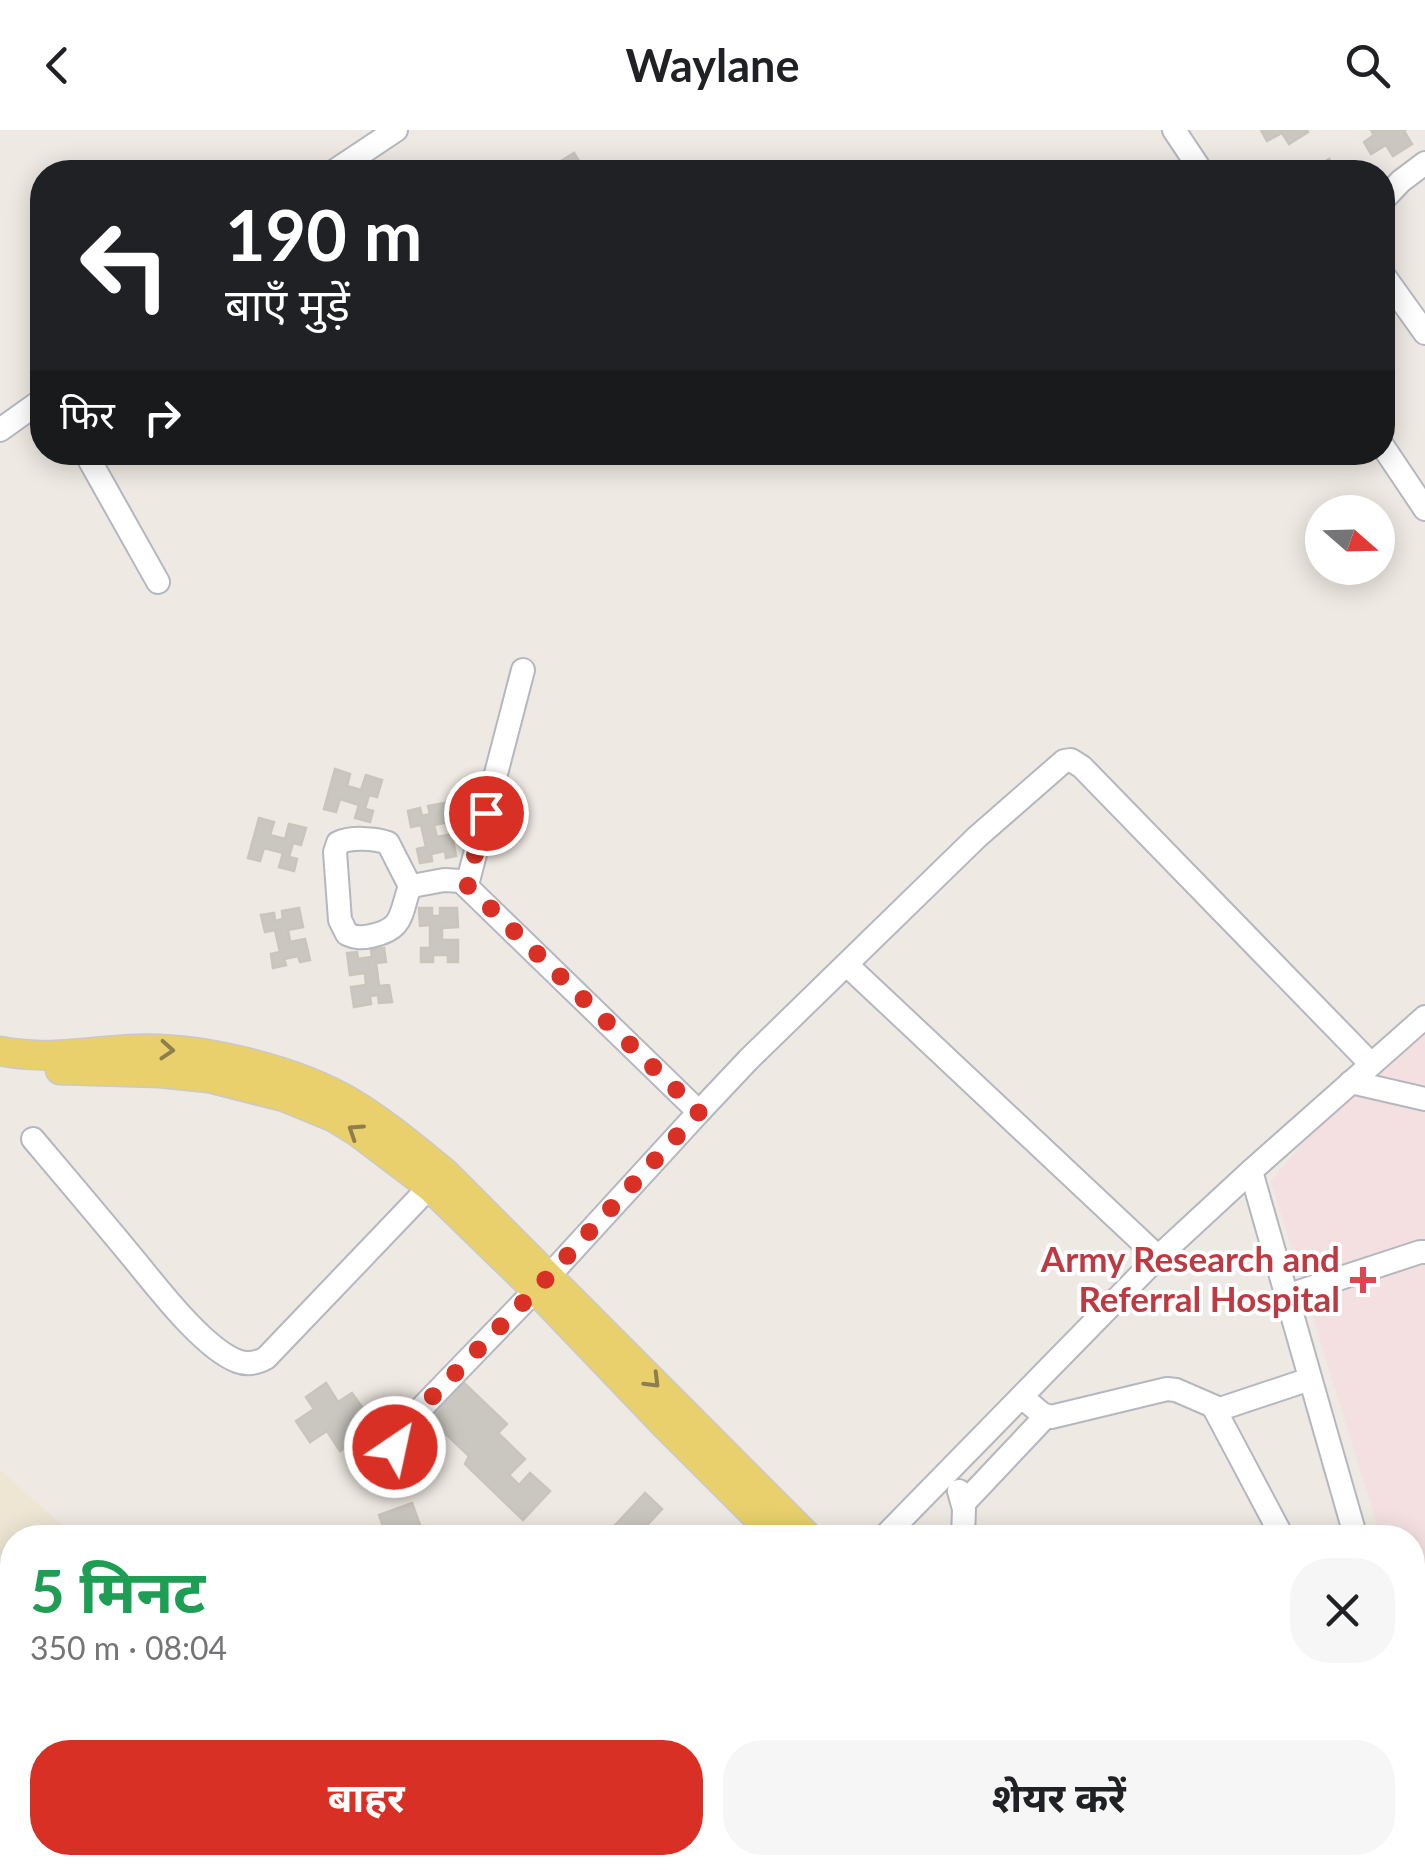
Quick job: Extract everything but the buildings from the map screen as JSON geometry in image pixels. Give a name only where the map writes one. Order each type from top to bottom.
[{"type":"main road","points":[[13,1061],[158,1050],[280,1071],[351,1102],[387,1126],[541,1283],[795,1525]]},
{"type":"main road","points":[[541,1283],[665,1426],[765,1525]]},
{"type":"lane","points":[[351,160],[396,130]]},
{"type":"lane","points":[[1174,130],[1194,160]]},
{"type":"lane","points":[[1395,188],[1425,163]]},
{"type":"lane","points":[[1395,291],[1425,333]]},
{"type":"lane","points":[[0,430],[30,409]]},
{"type":"lane","points":[[1395,464],[1425,509]]},
{"type":"lane","points":[[92,465],[158,582]]},
{"type":"lane","points":[[467,885],[523,670]]},
{"type":"lane","points":[[394,1464],[398,1434],[406,1424],[749,1059],[977,838],[1064,761],[1071,760],[1082,767],[1371,1064]]},
{"type":"lane","points":[[338,843],[388,843],[410,886],[391,930],[363,937],[347,934],[340,920],[338,843]]},
{"type":"lane","points":[[410,886],[454,879],[467,885],[699,1112]]},
{"type":"lane","points":[[847,966],[1158,1257]]},
{"type":"lane","points":[[896,1525],[1158,1257],[1425,1018]]},
{"type":"lane","points":[[1351,1082],[1425,1099]]},
{"type":"lane","points":[[33,1138],[178,1312],[220,1351],[246,1363],[266,1358],[437,1179]]},
{"type":"lane","points":[[1251,1171],[1352,1525]]},
{"type":"lane","points":[[1286,1296],[1425,1252]]},
{"type":"lane","points":[[963,1504],[1046,1416],[1172,1388],[1214,1408],[1225,1408],[1310,1379]]},
{"type":"lane","points":[[1023,1398],[1046,1416]]},
{"type":"lane","points":[[1214,1408],[1276,1525]]},
{"type":"lane","points":[[951,1469],[963,1504],[963,1525]]},
{"type":"shaded area","name":"Army Research and Referral Hospital","points":[[1425,1029],[1425,1525],[1377,1525],[1271,1181],[1336,1104]]},
{"type":"shaded area","points":[[0,1470],[62,1525],[0,1525]]},
{"type":"place","name":"Army Research and Referral Hospital","points":[[1363,1280]]},
{"type":"route","points":[[395,1447],[406,1424],[699,1112],[467,885],[486,813]]}]
